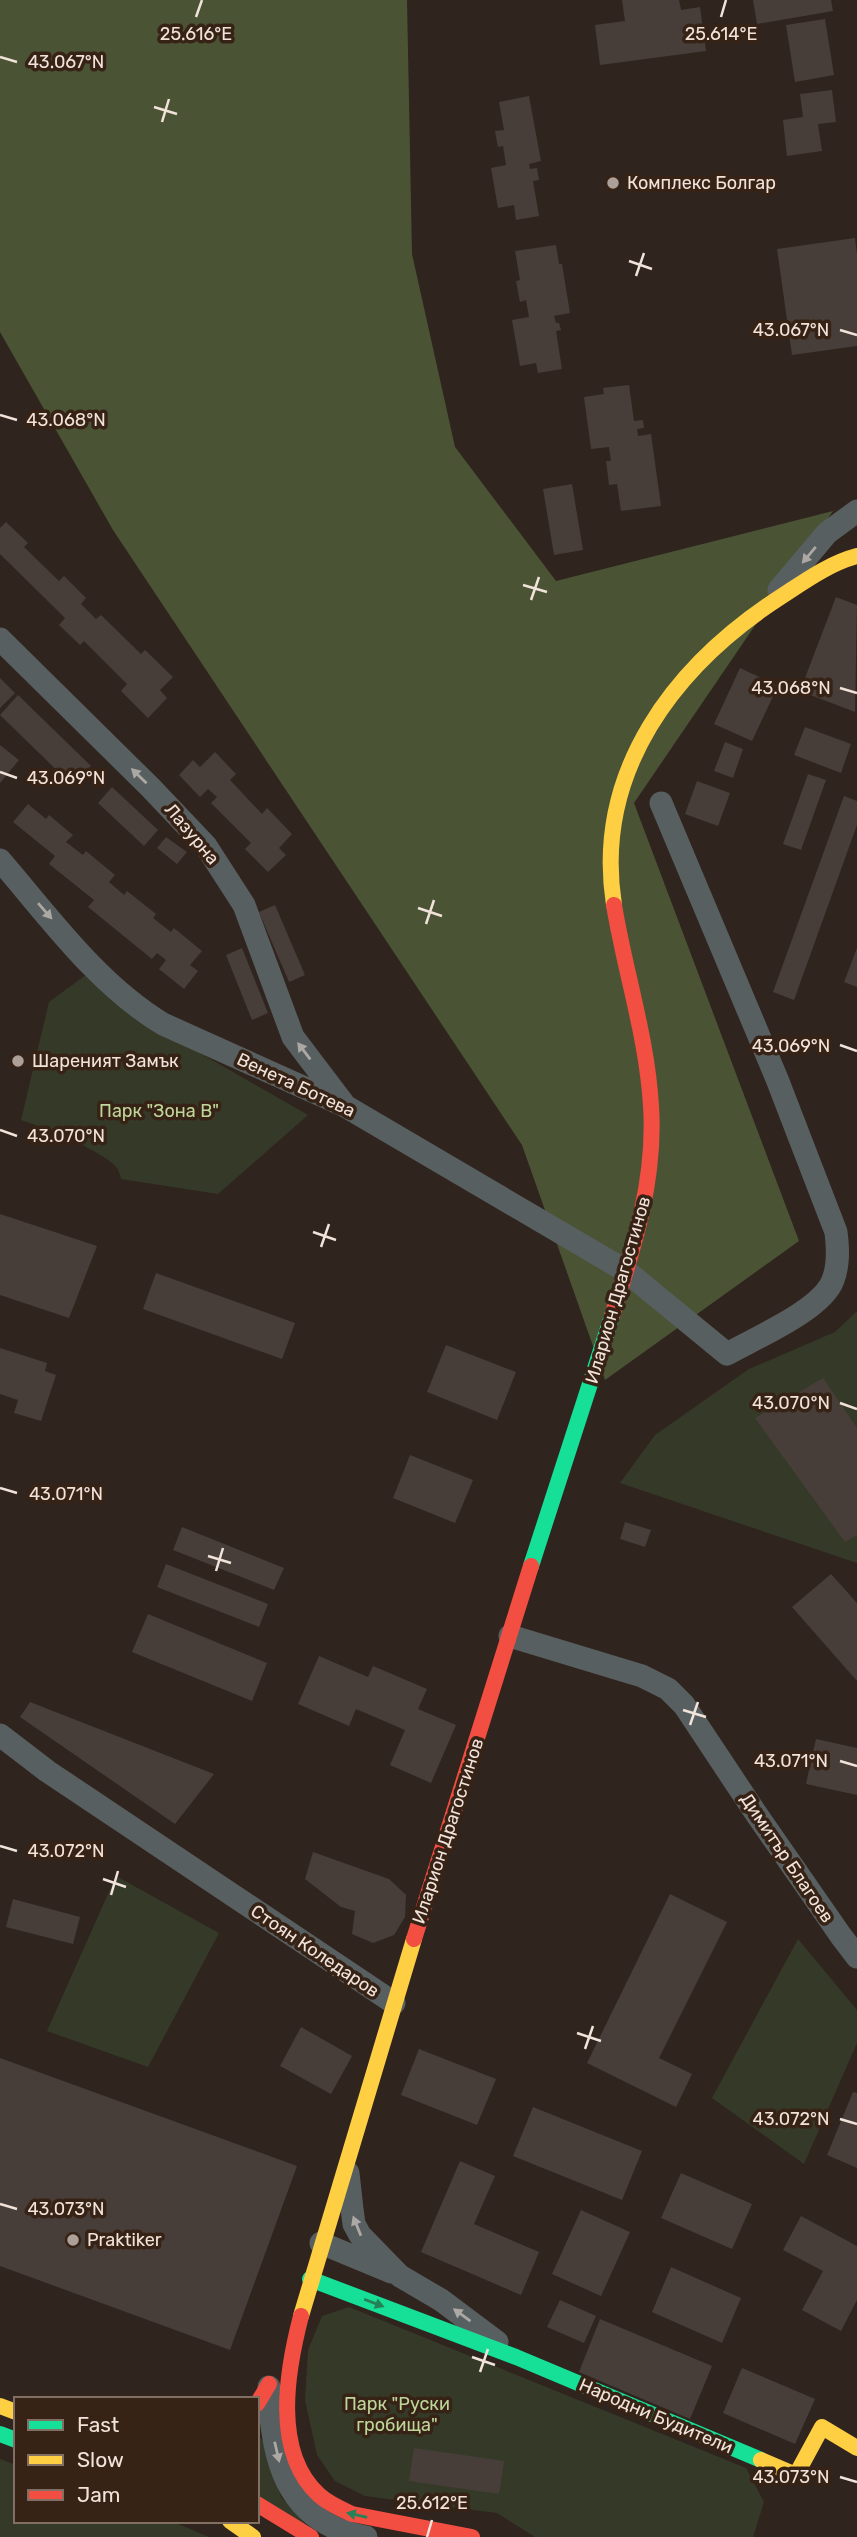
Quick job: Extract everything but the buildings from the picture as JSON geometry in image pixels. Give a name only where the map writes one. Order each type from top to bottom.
[{"type":"street","name":"Иларион Драгостинов","points":[[766,606],[827,533],[857,511]]},
{"type":"street","name":"Иларион Драгостинов","points":[[394,2003],[646,1201],[652,1124],[648,1083],[611,884],[612,824],[618,798],[642,737],[691,669],[766,606],[838,563],[857,556]]},
{"type":"street","name":"Лазурна","points":[[0,639],[206,846],[244,905],[293,1037],[345,1106]]},
{"type":"street","name":"Венета Ботева","points":[[0,860],[96,970],[137,1008],[172,1028],[345,1106],[626,1271],[727,1353],[799,1314],[819,1299],[832,1283],[839,1252],[836,1231],[777,1080],[662,803]]},
{"type":"street","name":"Димитър Благоев","points":[[510,1636],[642,1676],[668,1689],[684,1705],[755,1812],[857,1956]]},
{"type":"street","name":"Стоян Коледаров","points":[[0,1735],[47,1772],[394,2003],[310,2279],[291,2359],[288,2414],[298,2467],[308,2485],[320,2498],[335,2508],[352,2514],[472,2537]]},
{"type":"street","name":"Народни Будители","points":[[348,2160],[354,2224],[360,2235],[400,2276],[450,2306],[516,2357]]},
{"type":"street","points":[[321,2243],[400,2276]]},
{"type":"street","name":"Народни Будители","points":[[310,2279],[516,2357],[796,2474],[822,2427],[857,2448]]},
{"type":"street","points":[[310,2279],[263,2394],[270,2413],[275,2444],[291,2492],[302,2506],[318,2518],[338,2529],[366,2537]]},
{"type":"street","points":[[259,2505],[311,2537]]},
{"type":"street","points":[[233,2523],[253,2537]]},
{"type":"green space","points":[[0,0],[407,0],[412,254],[455,447],[556,581],[833,511],[634,803],[799,1241],[605,1380],[522,1145],[113,530],[0,332]]},
{"type":"green space","name":"Парк \"Зона В\"","points":[[90,972],[139,1018],[308,1115],[218,1194],[121,1179],[117,1168],[99,1154],[21,1120],[49,1002]]},
{"type":"green space","points":[[857,1311],[857,1563],[620,1483],[655,1435],[749,1369],[835,1332]]},
{"type":"green space","points":[[116,1876],[219,1933],[148,2067],[47,2031]]},
{"type":"green space","points":[[798,1939],[857,2010],[857,2043],[804,2164],[712,2098]]},
{"type":"green space","name":"Парк \"Руски гробища\"","points":[[349,2307],[746,2468],[764,2502],[753,2537],[535,2537],[497,2513],[365,2496],[335,2481],[317,2455],[305,2400],[308,2350],[322,2316]]},
{"type":"green space","points":[[259,2437],[264,2441],[281,2497],[307,2526],[259,2496]]},
{"type":"green space","points":[[0,2459],[14,2464],[14,2523],[176,2523],[209,2537],[0,2537]]},
{"type":"traffic: fast","points":[[531,1566],[612,1316]]},
{"type":"traffic: fast","points":[[310,2279],[516,2357],[761,2460]]},
{"type":"traffic: fast","points":[[0,2434],[14,2439]]},
{"type":"traffic: slow","points":[[614,905],[611,856],[616,810],[630,767],[650,726],[676,689],[708,655],[743,624],[818,573],[857,556]]},
{"type":"traffic: slow","points":[[301,2316],[414,1939]]},
{"type":"traffic: slow","points":[[0,2406],[14,2411]]},
{"type":"traffic: slow","points":[[761,2460],[796,2475],[822,2427],[857,2448]]},
{"type":"traffic: slow","points":[[233,2523],[253,2537]]},
{"type":"traffic: jam","points":[[612,1316],[642,1212],[652,1133],[645,1055],[614,905]]},
{"type":"traffic: jam","points":[[414,1939],[531,1566]]},
{"type":"traffic: jam","points":[[301,2316],[291,2361],[287,2410],[294,2456],[304,2477],[319,2495],[352,2514],[472,2537]]},
{"type":"traffic: jam","points":[[259,2401],[269,2384]]},
{"type":"traffic: jam","points":[[259,2505],[311,2537]]},
{"type":"place","name":"Комплекс Болгар","points":[[613,183]]},
{"type":"place","name":"Шареният Замък","points":[[18,1061]]},
{"type":"place","name":"Praktiker","points":[[73,2240]]}]
